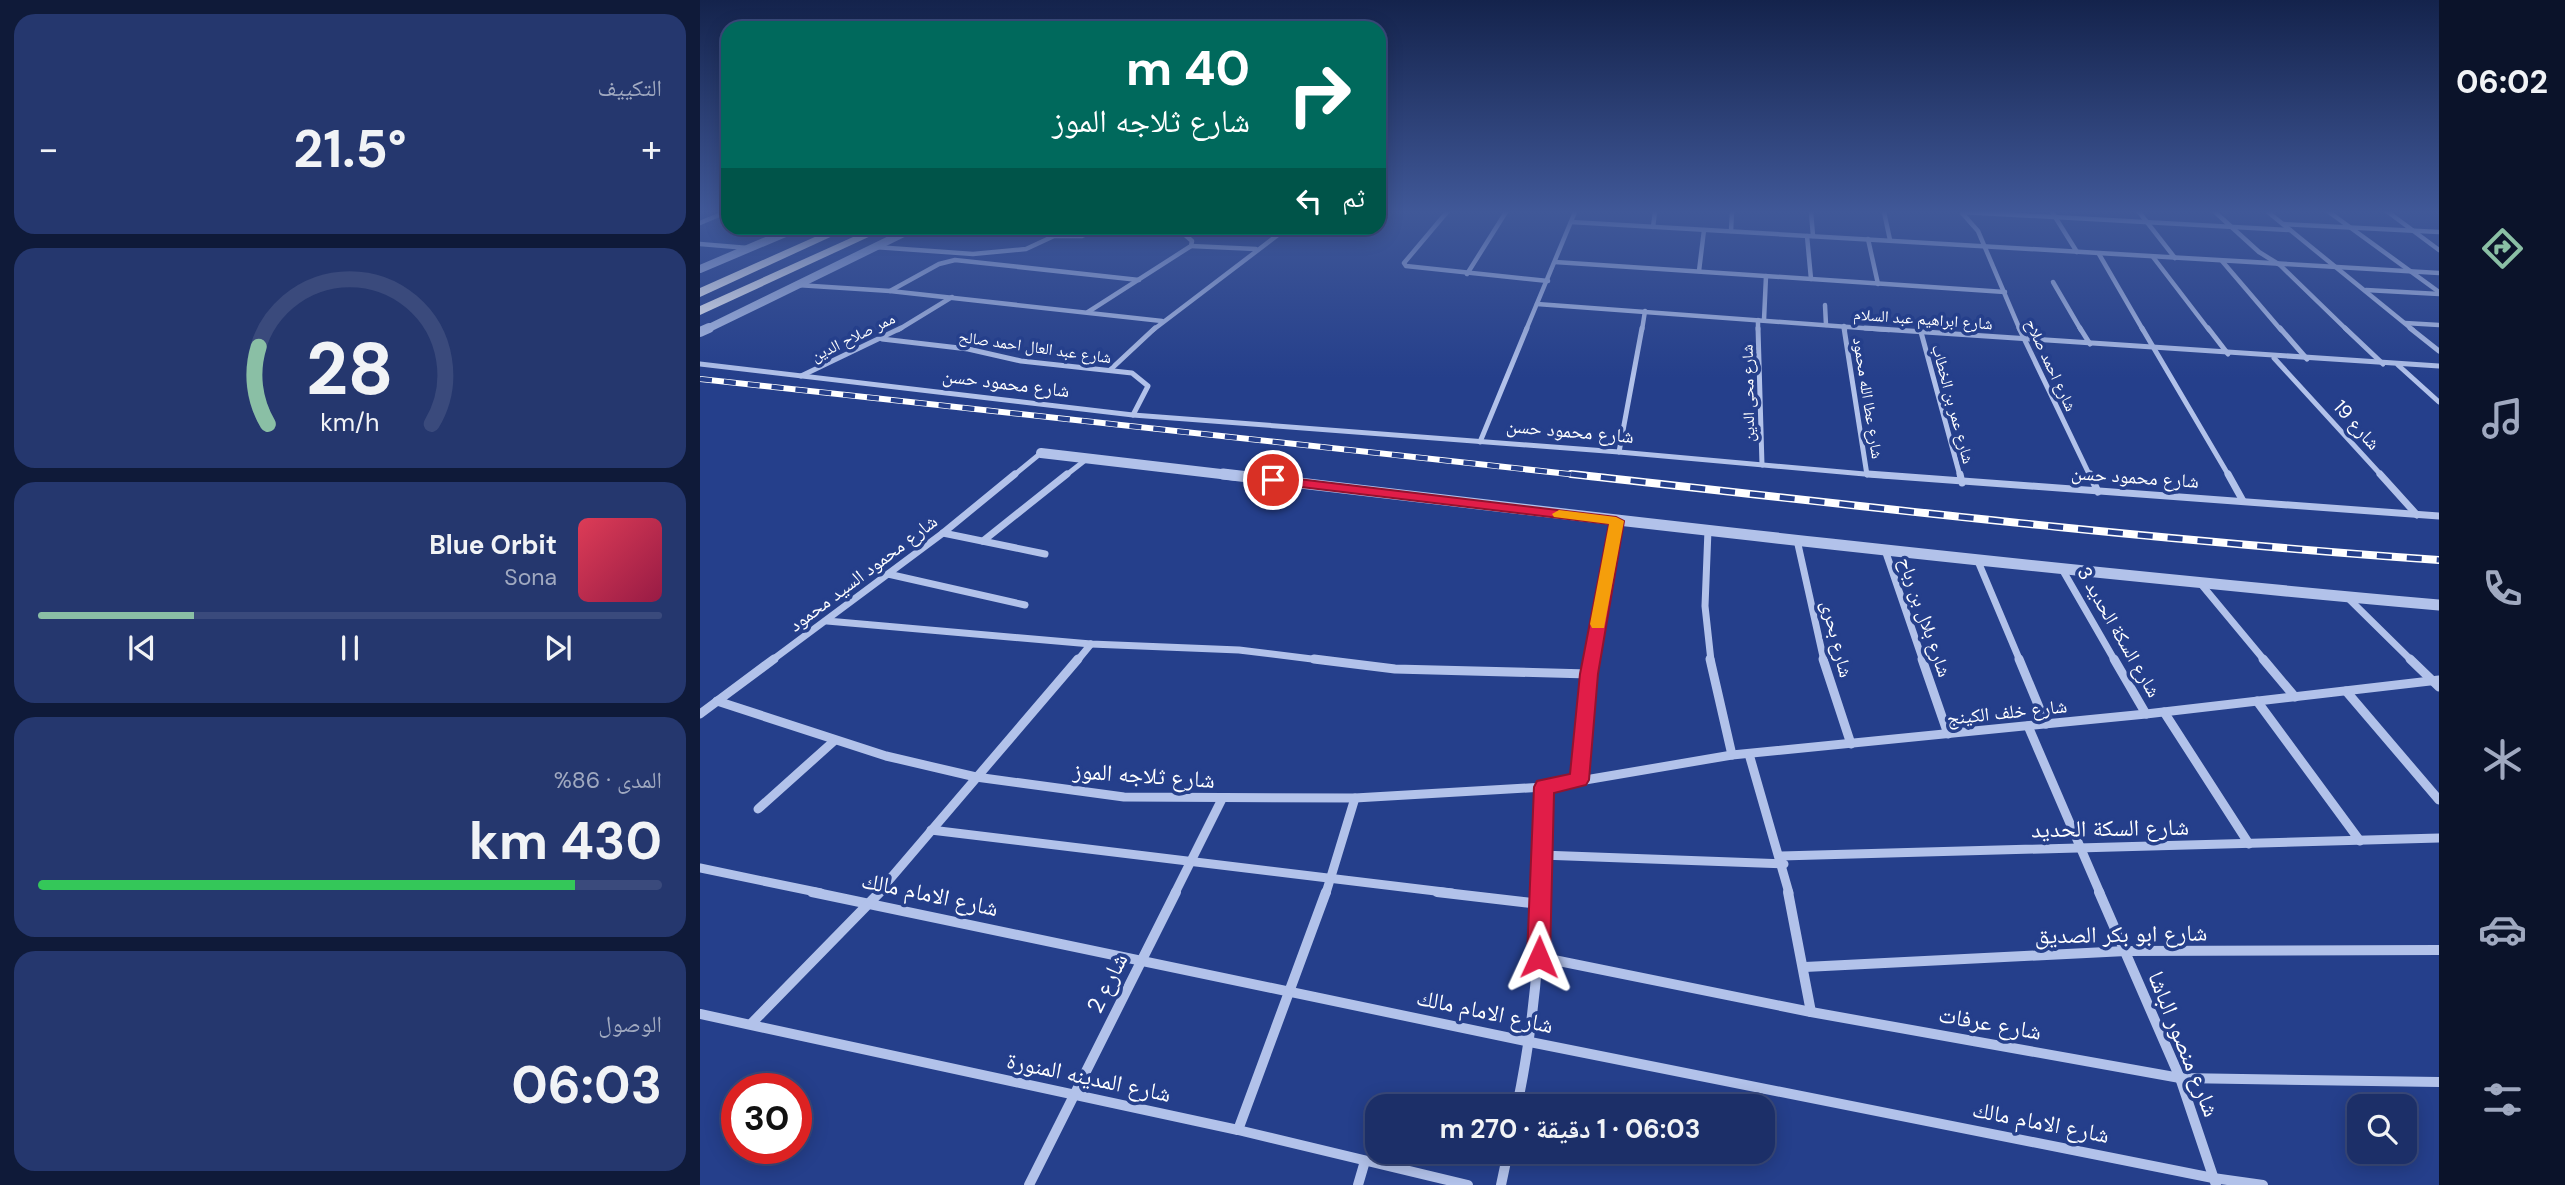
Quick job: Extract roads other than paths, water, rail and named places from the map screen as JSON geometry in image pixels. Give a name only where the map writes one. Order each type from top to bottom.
[{"type":"highway","points":[[700,293],[757,267]]},
{"type":"highway","points":[[700,311],[796,267]]},
{"type":"street","points":[[700,332],[832,267]]},
{"type":"street","points":[[890,291],[933,267]]},
{"type":"street","points":[[1022,267],[1139,280]]},
{"type":"street","points":[[1088,313],[1158,267]]},
{"type":"street","points":[[1110,370],[1162,321],[1232,267]]},
{"type":"street","points":[[1414,267],[1548,281]]},
{"type":"street","points":[[1467,274],[1471,267]]},
{"type":"street","points":[[1480,442],[1553,267]]},
{"type":"street","points":[[1640,267],[2005,292]]},
{"type":"street","points":[[1811,267],[1811,279]]},
{"type":"street","points":[[1874,267],[1878,284]]},
{"type":"street","name":"شارع احمد صلاح","points":[[1995,267],[2024,339],[2098,492]]},
{"type":"street","points":[[2107,267],[2243,501]]},
{"type":"street","points":[[2161,267],[2228,354]]},
{"type":"street","points":[[2227,267],[2307,359]]},
{"type":"street","points":[[2282,267],[2384,364]]},
{"type":"street","points":[[2324,267],[2439,273]]},
{"type":"street","points":[[2405,267],[2439,293]]},
{"type":"street","points":[[2337,268],[2439,351]]},
{"type":"street","name":"شارع محى الدين","points":[[1762,466],[1761,320],[1766,276]]},
{"type":"street","points":[[2053,282],[2090,344]]},
{"type":"street","points":[[795,285],[952,297],[1162,321]]},
{"type":"street","points":[[2365,290],[2439,293]]},
{"type":"street","name":"ممر صلاح الدين","points":[[801,377],[882,339],[952,297]]},
{"type":"street","name":"شارع ابراهيم عبد السلام","points":[[1537,304],[2228,354],[2439,366]]},
{"type":"street","points":[[1825,305],[1826,325]]},
{"type":"street","points":[[1619,452],[1645,311]]},
{"type":"street","points":[[2406,323],[2439,325]]},
{"type":"street","name":"شارع عطا الله محمود","points":[[1844,326],[1867,475]]},
{"type":"street","name":"شارع عمر بن الخطاب","points":[[1920,332],[1962,483]]},
{"type":"street","name":"شارع عبد العال احمد صالح","points":[[882,339],[968,349],[1021,361],[1132,373],[1148,386],[1133,415]]},
{"type":"street","name":"شارع 19","points":[[2274,357],[2417,515]]},
{"type":"street","name":"شارع محمود حسن","points":[[700,364],[1133,415],[1619,452],[1962,483],[2439,516]]},
{"type":"street","points":[[2398,365],[2439,402]]},
{"type":"street","points":[[1041,453],[1616,521],[2201,584],[2439,605]]},
{"type":"street","name":"شارع محمود السيد محمود","points":[[700,714],[943,533],[1041,453]]},
{"type":"street","points":[[983,541],[1088,458]]},
{"type":"street","points":[[1579,780],[1589,674],[1616,521]]},
{"type":"street","points":[[1708,530],[1705,616],[1715,692],[1732,755]]},
{"type":"street","points":[[943,533],[1045,554]]},
{"type":"street","name":"شارع بحرى","points":[[1797,540],[1823,658],[1851,744]]},
{"type":"street","name":"شارع بلال بن رباح","points":[[1885,550],[1948,734]]},
{"type":"street","points":[[1977,559],[2046,724]]},
{"type":"street","name":"شارع السكة الحديد 3","points":[[2062,569],[2146,714]]},
{"type":"street","points":[[888,574],[1025,605]]},
{"type":"street","points":[[2201,584],[2295,697]]},
{"type":"street","points":[[2348,598],[2437,682]]},
{"type":"street","points":[[827,621],[1091,644],[1239,650],[1395,669],[1589,674]]},
{"type":"street","points":[[751,1024],[870,903],[1091,644]]},
{"type":"street","name":"شارع خلف الكينج","points":[[1579,780],[1732,755],[2437,682]]},
{"type":"street","points":[[2346,691],[2439,800]]},
{"type":"street","name":"شارع ثلاجه الموز","points":[[717,701],[886,756],[976,777],[1124,797],[1355,798],[1544,787],[1579,780]]},
{"type":"street","points":[[2257,701],[2360,841]]},
{"type":"street","name":"شارع السكة الحديد 3","points":[[2164,712],[2249,844]]},
{"type":"street","name":"شارع منصور الباشا","points":[[2028,726],[2180,1077],[2215,1182]]},
{"type":"street","points":[[758,809],[834,741]]},
{"type":"street","points":[[1749,754],[1782,860],[1805,967],[1811,1012]]},
{"type":"street","points":[[1519,1094],[1530,1042],[1539,957],[1544,787]]},
{"type":"street","points":[[1238,1130],[1292,992],[1332,878],[1355,798]]},
{"type":"street","name":"شارع 2","points":[[1029,1185],[1222,799]]},
{"type":"street","points":[[930,830],[1539,904]]},
{"type":"street","name":"شارع السكة الحديد","points":[[1541,855],[1782,860],[2439,838]]},
{"type":"street","name":"شارع الامام مالك","points":[[700,868],[2215,1182],[2263,1185]]},
{"type":"street","name":"شارع ابو بكر الصديق","points":[[1805,967],[2126,951],[2439,950]]},
{"type":"street","name":"شارع عرفات","points":[[1539,957],[1811,1012],[2180,1077],[2439,1082]]},
{"type":"street","name":"شارع المدينه المنورة","points":[[700,1014],[1238,1130],[1365,1161]]},
{"type":"street","points":[[1358,1185],[1365,1161]]},
{"type":"street","name":"شارع المدينه المنورة","points":[[1378,1164],[1468,1185]]},
{"type":"street","points":[[1500,1185],[1504,1164]]},
{"type":"railway","points":[[700,379],[1587,476]]},
{"type":"railway","points":[[1571,474],[2113,532],[2439,560]]}]
